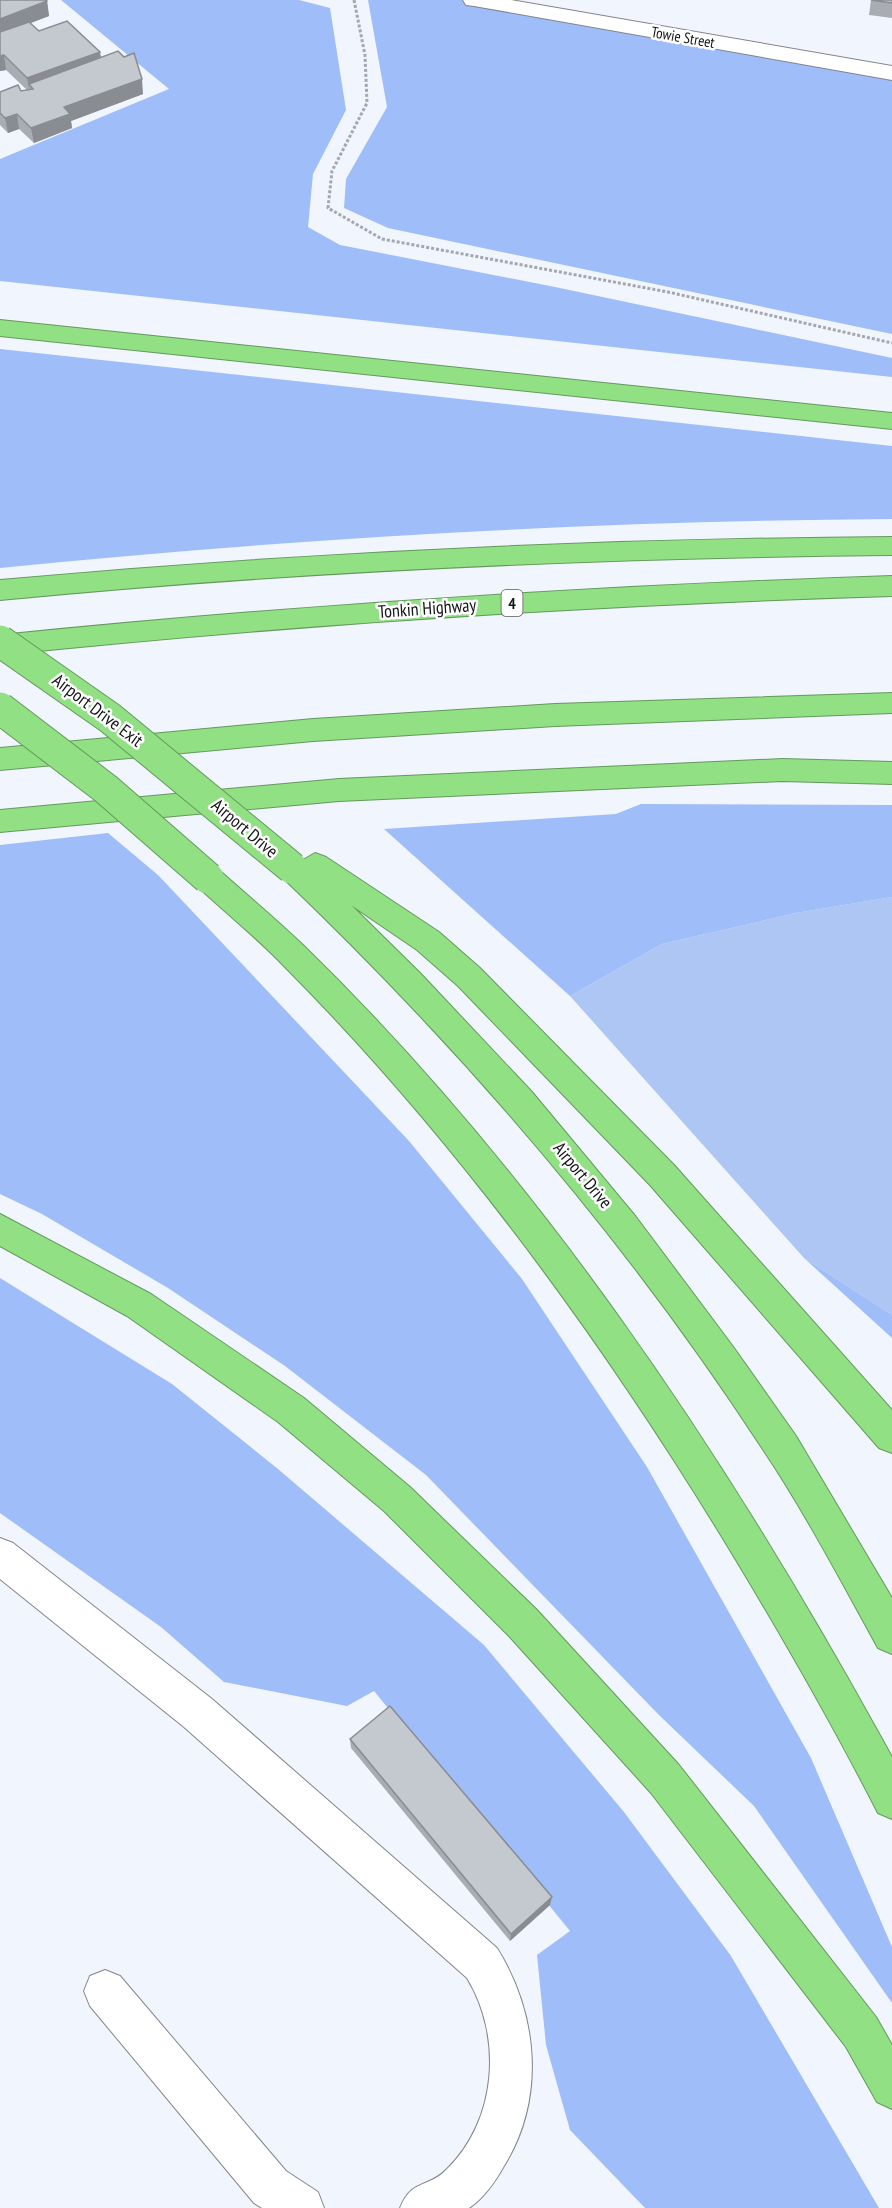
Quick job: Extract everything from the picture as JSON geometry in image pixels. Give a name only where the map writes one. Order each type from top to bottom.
[{"type":"highway","points":[[0,328],[892,421]]},
{"type":"highway","points":[[0,590],[108,578],[443,557],[744,546],[892,546]]},
{"type":"highway","name":"Tonkin Highway","points":[[0,643],[144,629],[426,608],[892,586]]},
{"type":"highway","name":"Airport Drive Exit","points":[[0,643],[110,718],[192,784]]},
{"type":"highway","points":[[0,759],[312,730],[555,715],[892,704]]},
{"type":"highway","points":[[0,708],[106,789],[291,954],[373,1038],[437,1110],[562,1269],[641,1379],[720,1496],[806,1642],[892,1799]]},
{"type":"highway","points":[[0,821],[339,790],[782,770],[892,773]]},
{"type":"highway","name":"Airport Drive","points":[[192,784],[304,867],[491,1066],[604,1198],[697,1325],[782,1447],[892,1635]]},
{"type":"highway","points":[[304,867],[428,941],[469,977],[662,1175],[892,1437]]},
{"type":"highway","points":[[0,1229],[139,1305],[291,1410],[397,1499],[523,1623],[665,1779],[861,2032],[892,2087]]},
{"type":"street","name":"Towie Street","points":[[474,0],[892,73]]},
{"type":"street","points":[[0,1556],[198,1713],[452,1934],[482,1963],[501,2000],[510,2037],[510,2078],[503,2121],[486,2156],[460,2188],[422,2208]]},
{"type":"street","points":[[105,1991],[270,2187],[302,2208]]},
{"type":"path","points":[[354,0],[365,55],[367,103],[332,171],[328,208],[382,238],[668,292],[892,343]]},
{"type":"shaded area","points":[[61,0],[299,0],[330,8],[346,110],[313,174],[308,227],[340,245],[555,287],[892,358],[892,377],[0,281],[0,159],[169,89]]},
{"type":"shaded area","points":[[368,0],[474,0],[892,73],[892,334],[388,228],[344,208],[346,179],[387,107]]},
{"type":"shaded area","points":[[0,349],[892,446],[892,519],[669,523],[446,533],[223,548],[0,568]]},
{"type":"shaded area","points":[[641,804],[892,805],[892,897],[796,913],[662,944],[570,996],[384,829],[616,814]]},
{"type":"shaded area","points":[[108,833],[158,875],[409,1141],[522,1279],[647,1467],[811,1758],[892,1947],[892,2003],[754,1806],[659,1715],[426,1475],[285,1366],[168,1288],[42,1214],[0,1194],[0,845]]},
{"type":"shaded area","points":[[892,897],[892,1315],[804,1258],[570,996],[662,944],[796,913]]},
{"type":"shaded area","points":[[804,1258],[892,1315],[892,1338]]},
{"type":"shaded area","points":[[0,1278],[172,1384],[278,1469],[484,1645],[624,1812],[731,1956],[879,2208],[645,2208],[570,2130],[546,2045],[537,1955],[570,1931],[374,1691],[347,1706],[224,1682],[161,1627],[0,1513]]},
{"type":"building","points":[[0,0],[46,0],[47,1],[0,19]]},
{"type":"building","points":[[871,0],[892,0],[892,3]]},
{"type":"building","points":[[67,21],[100,52],[27,78],[4,55],[0,56],[0,32],[29,22],[39,31]]},
{"type":"building","points":[[118,51],[124,57],[134,53],[142,79],[64,107],[70,114],[31,128],[17,114],[5,118],[0,113],[0,92],[18,85],[21,91],[33,89],[29,84]]},
{"type":"building","points":[[390,1706],[552,1897],[511,1934],[350,1739]]}]
